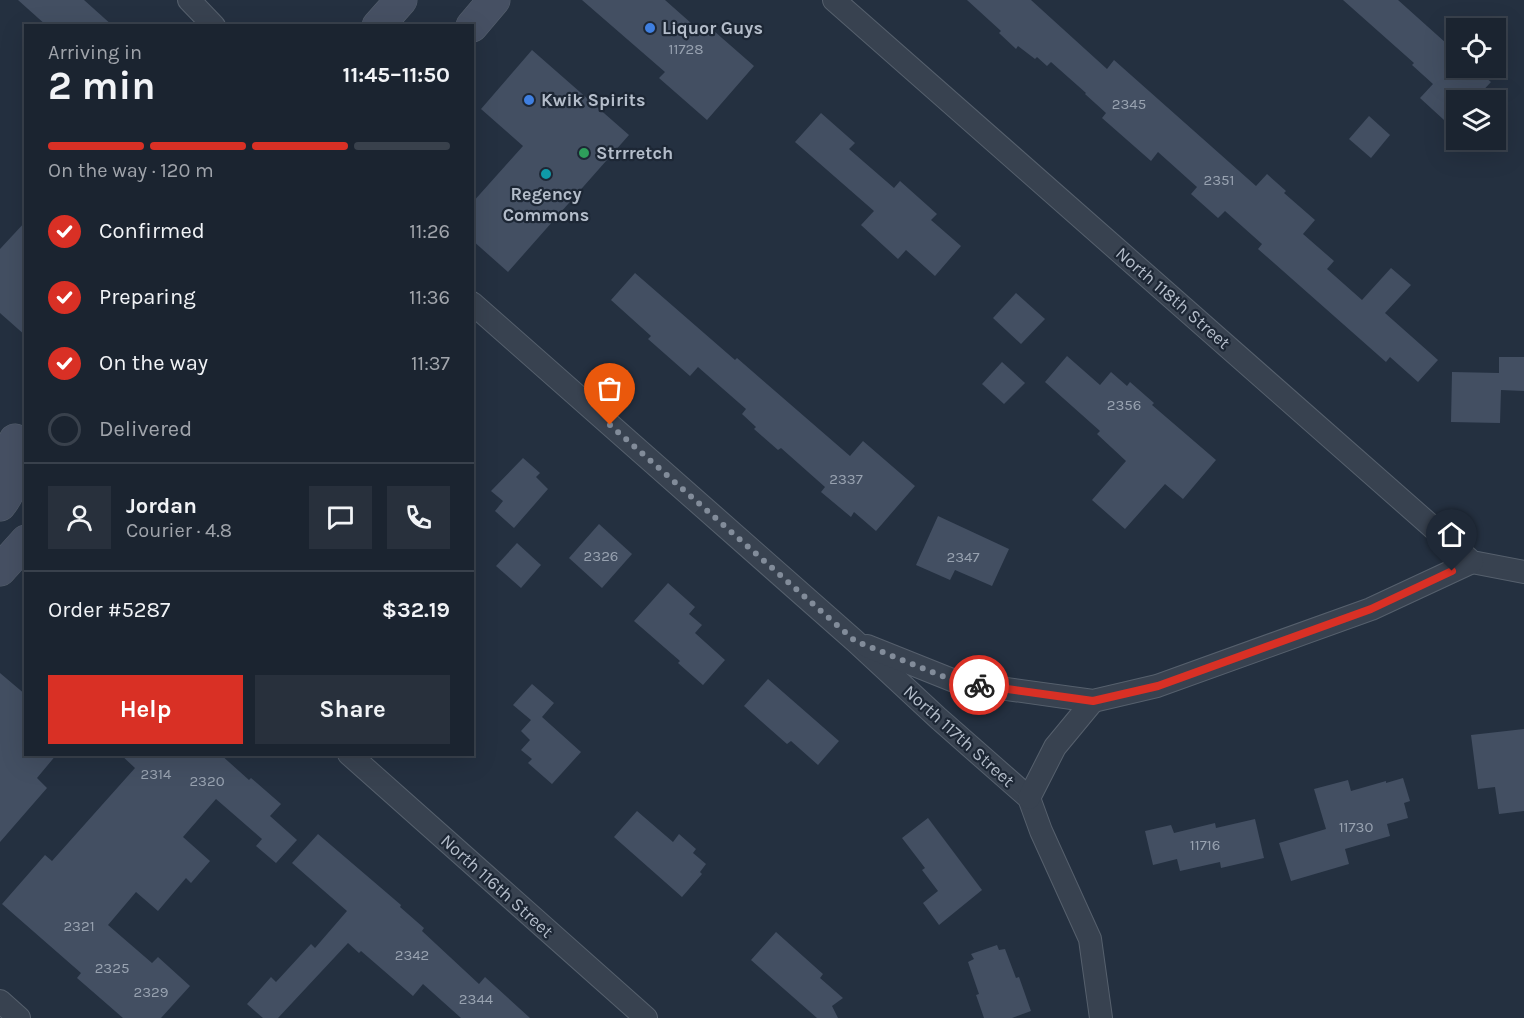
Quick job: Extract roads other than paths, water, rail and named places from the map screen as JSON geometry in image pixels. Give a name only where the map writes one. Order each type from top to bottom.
[{"type":"main road","points":[[380,24],[401,0]]},
{"type":"main road","points":[[474,24],[494,0]]},
{"type":"main road","points":[[0,506],[7,498],[13,480],[13,441]]},
{"type":"main road","points":[[0,570],[24,543]]},
{"type":"street","points":[[189,0],[212,24]]},
{"type":"street","name":"North 118th Street","points":[[834,0],[1472,562]]},
{"type":"street","name":"North 117th Street","points":[[474,305],[1029,798],[1041,831],[1090,939],[1101,1018]]},
{"type":"street","points":[[855,641],[957,682],[1093,701],[1158,686],[1371,609],[1472,562],[1524,572]]},
{"type":"street","points":[[1029,798],[1055,747],[1093,701]]},
{"type":"street","name":"North 116th Street","points":[[351,756],[646,1018]]},
{"type":"street","points":[[0,1001],[19,1018]]},
{"type":"place","name":"Liquor Guys","points":[[650,28]]},
{"type":"place","name":"Kwik Spirits","points":[[529,100]]},
{"type":"place","name":"Strrretch","points":[[584,153]]},
{"type":"place","name":"Regency Commons","points":[[546,174]]}]
